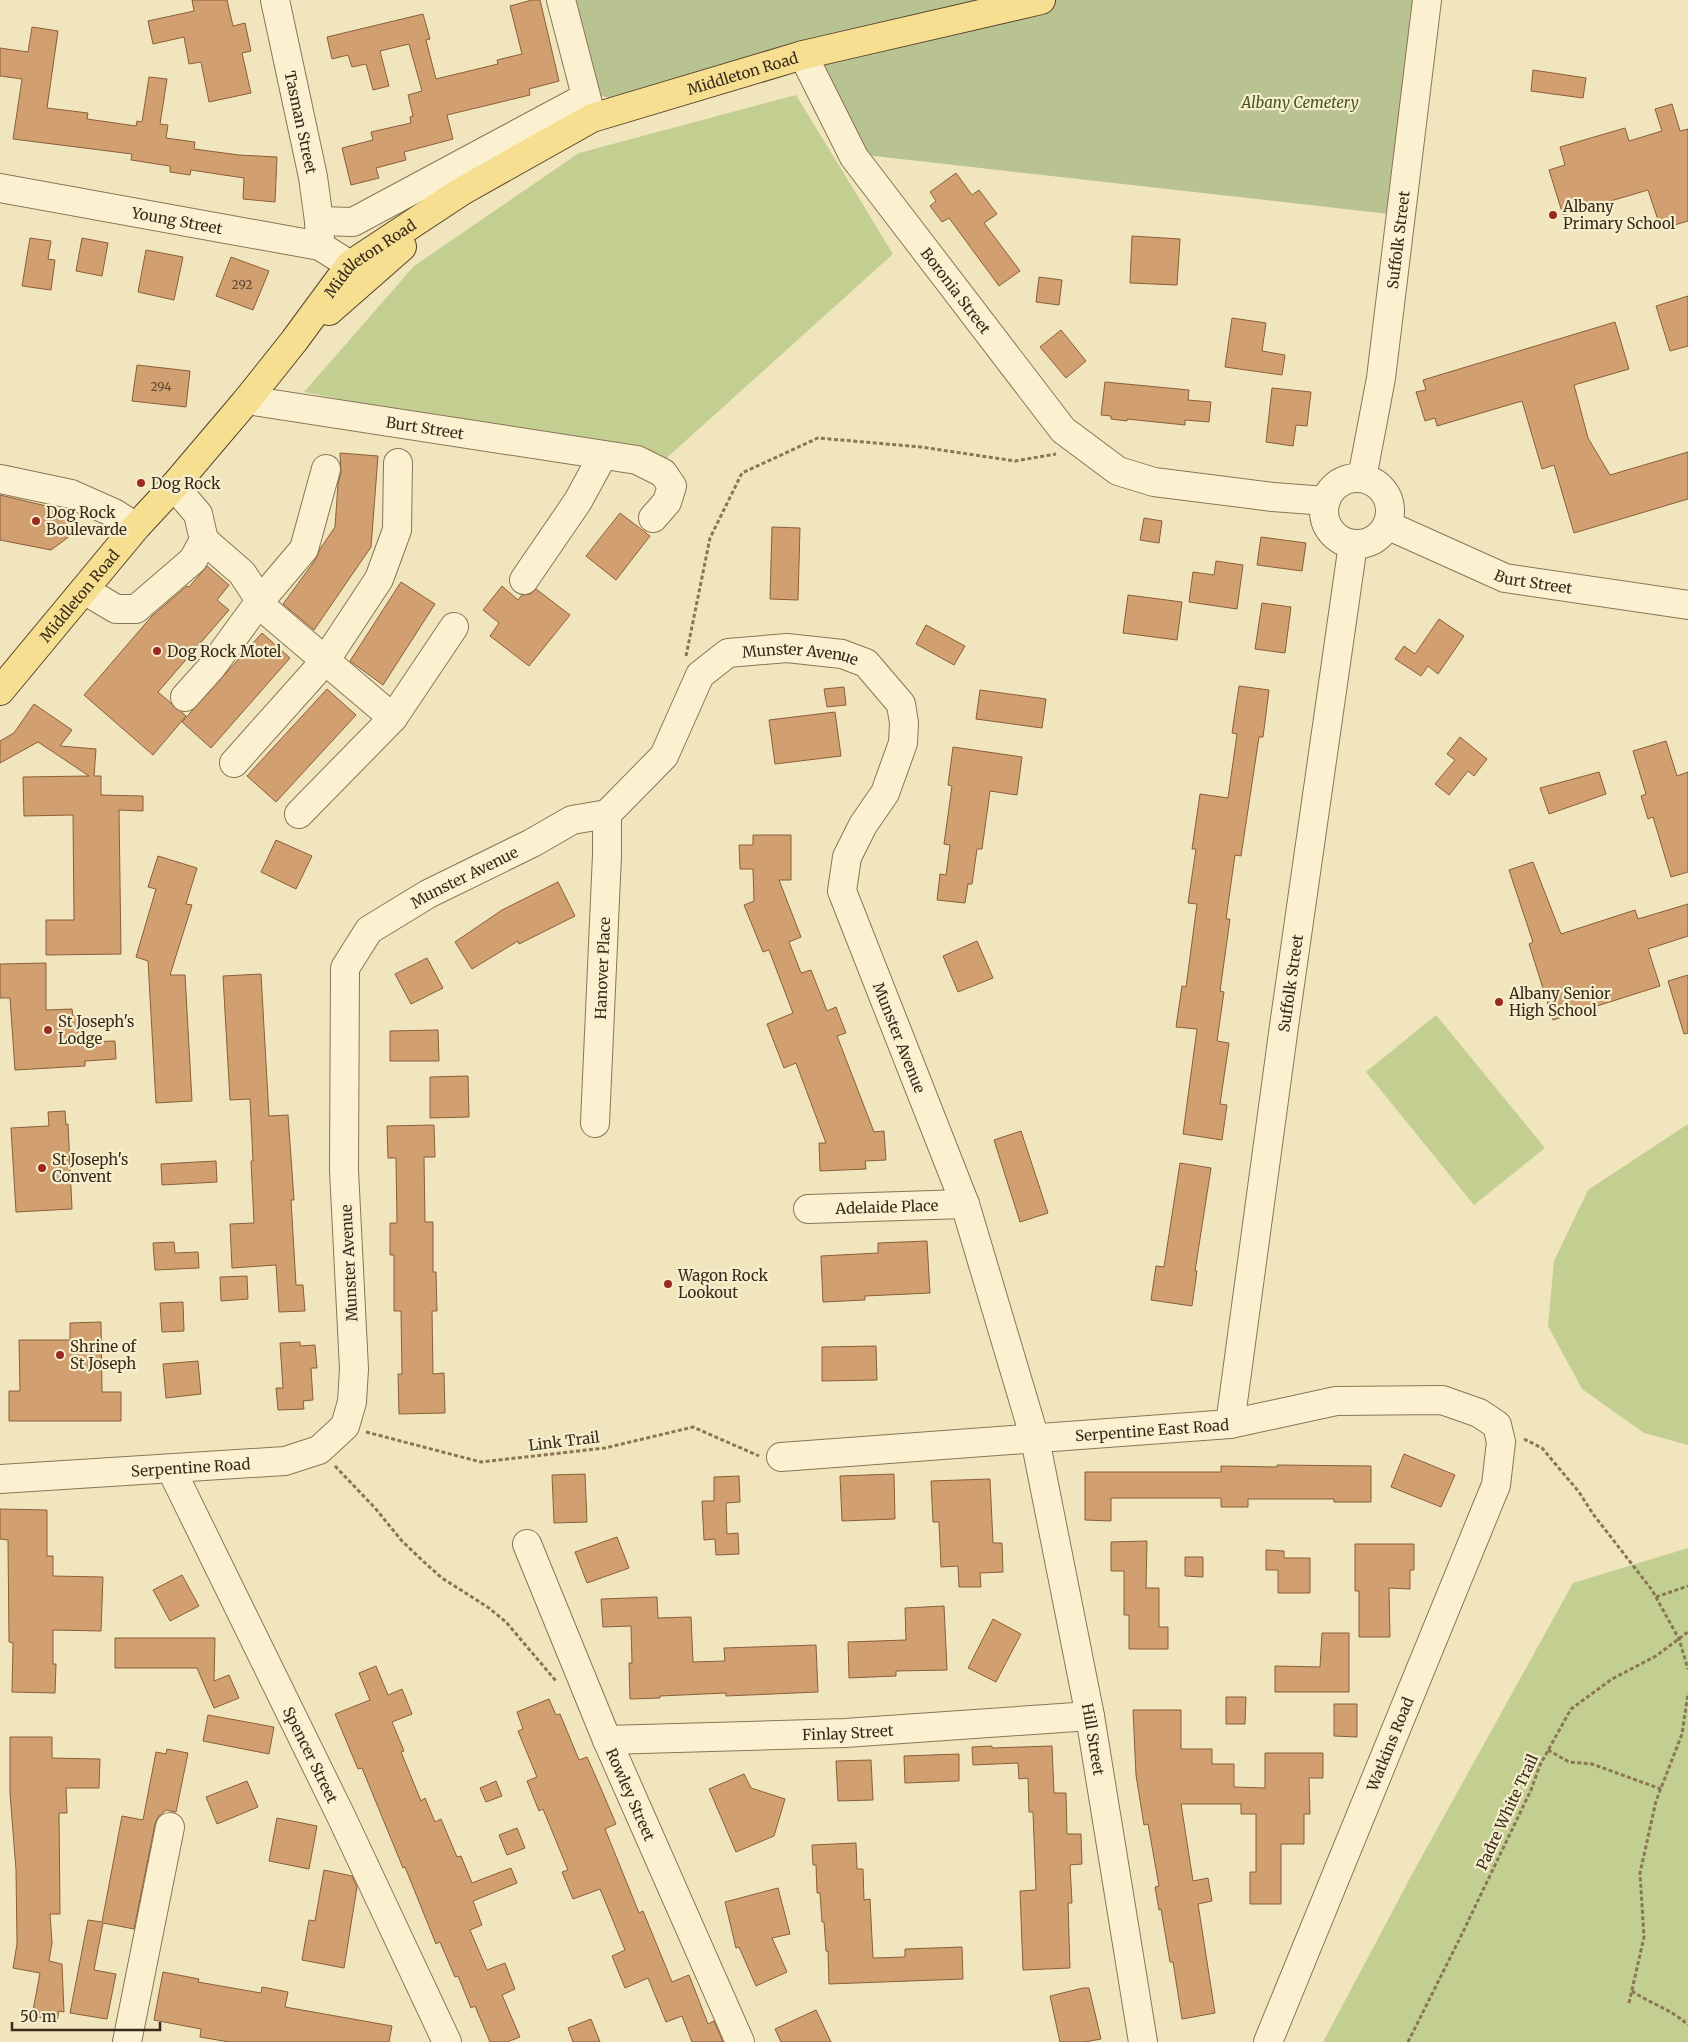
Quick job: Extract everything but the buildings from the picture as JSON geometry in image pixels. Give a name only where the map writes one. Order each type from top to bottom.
[{"type":"main road","name":"Middleton Road","points":[[0,691],[136,527],[174,486],[247,400],[294,342],[350,265],[589,107],[1041,0]]},
{"type":"main road","name":"Middleton Road","points":[[294,342],[388,260],[462,191]]},
{"type":"street","name":"Tasman Street","points":[[275,0],[313,177],[320,234]]},
{"type":"street","points":[[561,0],[589,107]]},
{"type":"street","name":"Suffolk Street","points":[[1362,478],[1381,378],[1428,0]]},
{"type":"street","name":"Boronia Street","points":[[803,55],[854,156],[1063,430],[1118,471],[1154,482],[1273,497],[1326,501]]},
{"type":"street","name":"Middleton Road","points":[[320,234],[353,222],[589,107]]},
{"type":"street","name":"Young Street","points":[[0,188],[320,234],[350,265]]},
{"type":"street","name":"Burt Street","points":[[247,400],[637,460],[663,473],[672,486],[667,502],[653,518]]},
{"type":"street","points":[[524,580],[578,501],[603,455]]},
{"type":"street","points":[[234,763],[326,661],[379,579],[396,530],[398,463]]},
{"type":"street","points":[[185,697],[211,668],[260,600],[304,549],[326,469]]},
{"type":"street","points":[[1362,478],[1380,487],[1387,496],[1390,510],[1387,525],[1382,534],[1373,540],[1353,544],[1342,540],[1333,533],[1327,524],[1324,513],[1326,501],[1330,493],[1344,481],[1362,478]]},
{"type":"street","points":[[0,480],[71,494],[114,513],[136,527]]},
{"type":"street","points":[[174,486],[198,514],[204,540],[242,574],[267,612],[393,718]]},
{"type":"street","name":"Burt Street","points":[[1387,525],[1505,578],[1688,605]]},
{"type":"street","points":[[84,590],[116,609],[136,610],[193,560],[204,540]]},
{"type":"street","name":"Suffolk Street","points":[[1230,1424],[1284,1026],[1353,544]]},
{"type":"street","points":[[299,814],[393,718],[454,628]]},
{"type":"street","name":"Munster Avenue","points":[[348,1414],[354,1369],[344,1170],[344,968],[369,930],[428,894],[532,844],[572,820],[606,814],[664,756],[700,675],[728,654],[786,648],[842,654],[866,663],[901,704],[904,722],[903,743],[884,793],[863,825],[847,857],[842,891],[965,1204],[1035,1439]]},
{"type":"street","name":"Hanover Place","points":[[595,1122],[606,865],[606,814]]},
{"type":"street","name":"Adelaide Place","points":[[808,1209],[965,1204]]},
{"type":"street","name":"Serpentine East Road","points":[[781,1457],[1230,1424],[1336,1401],[1442,1400],[1479,1413],[1499,1434]]},
{"type":"street","name":"Serpentine Road","points":[[0,1479],[285,1462],[319,1450],[348,1414]]},
{"type":"street","name":"Watkins Road","points":[[1268,2042],[1496,1485],[1499,1434]]},
{"type":"street","name":"Hill Street","points":[[1035,1439],[1090,1716],[1143,2042]]},
{"type":"street","name":"Spencer Street","points":[[171,1469],[341,1816],[447,2042]]},
{"type":"street","name":"Rowley Street","points":[[527,1544],[607,1740],[740,2042]]},
{"type":"street","name":"Finlay Street","points":[[607,1740],[845,1732],[1090,1716]]},
{"type":"street","points":[[126,2042],[170,1827]]},
{"type":"path","points":[[687,662],[686,653],[710,538],[742,473],[818,438],[921,447],[1015,461],[1088,449]]},
{"type":"path","name":"Link Trail","points":[[348,1414],[481,1462],[605,1448],[693,1427],[765,1459],[781,1457]]},
{"type":"path","points":[[1499,1434],[1542,1448],[1579,1492],[1656,1597],[1679,1639],[1688,1669]]},
{"type":"path","points":[[319,1450],[375,1508],[402,1541],[442,1578],[489,1608],[506,1622],[524,1644]]},
{"type":"path","points":[[1656,1597],[1688,1586]]},
{"type":"path","name":"Padre White Trail","points":[[1408,2042],[1531,1790],[1548,1750],[1571,1709],[1612,1679],[1656,1656],[1688,1632]]},
{"type":"path","points":[[1629,2003],[1644,1937],[1640,1873],[1656,1801],[1682,1734],[1688,1693]]},
{"type":"path","points":[[1548,1750],[1569,1762],[1592,1764],[1661,1789]]},
{"type":"path","points":[[1632,1991],[1648,2002],[1681,2018],[1688,2025]]},
{"type":"green space","name":"Albany Cemetery","points":[[570,0],[1414,0],[1389,214],[865,155],[808,44],[613,99],[591,93]]},
{"type":"green space","points":[[796,95],[893,254],[661,463],[304,392],[414,266],[579,153]]},
{"type":"green space","points":[[1436,1015],[1545,1148],[1474,1205],[1366,1072]]},
{"type":"green space","points":[[1688,1124],[1688,1445],[1644,1433],[1582,1389],[1548,1326],[1554,1261],[1588,1190]]},
{"type":"green space","points":[[1688,1548],[1688,2042],[1323,2042],[1416,1867],[1573,1583]]},
{"type":"place","name":"Albany Primary School","points":[[1553,215]]},
{"type":"place","name":"Dog Rock","points":[[141,483]]},
{"type":"place","name":"Dog Rock Boulevarde","points":[[36,521]]},
{"type":"place","name":"Dog Rock Motel","points":[[157,651]]},
{"type":"place","name":"Albany Senior High School","points":[[1499,1002]]},
{"type":"place","name":"St Joseph's Lodge","points":[[48,1030]]},
{"type":"place","name":"St Joseph's Convent","points":[[42,1168]]},
{"type":"place","name":"Wagon Rock Lookout","points":[[668,1284]]},
{"type":"place","name":"Shrine of St Joseph","points":[[60,1355]]}]
